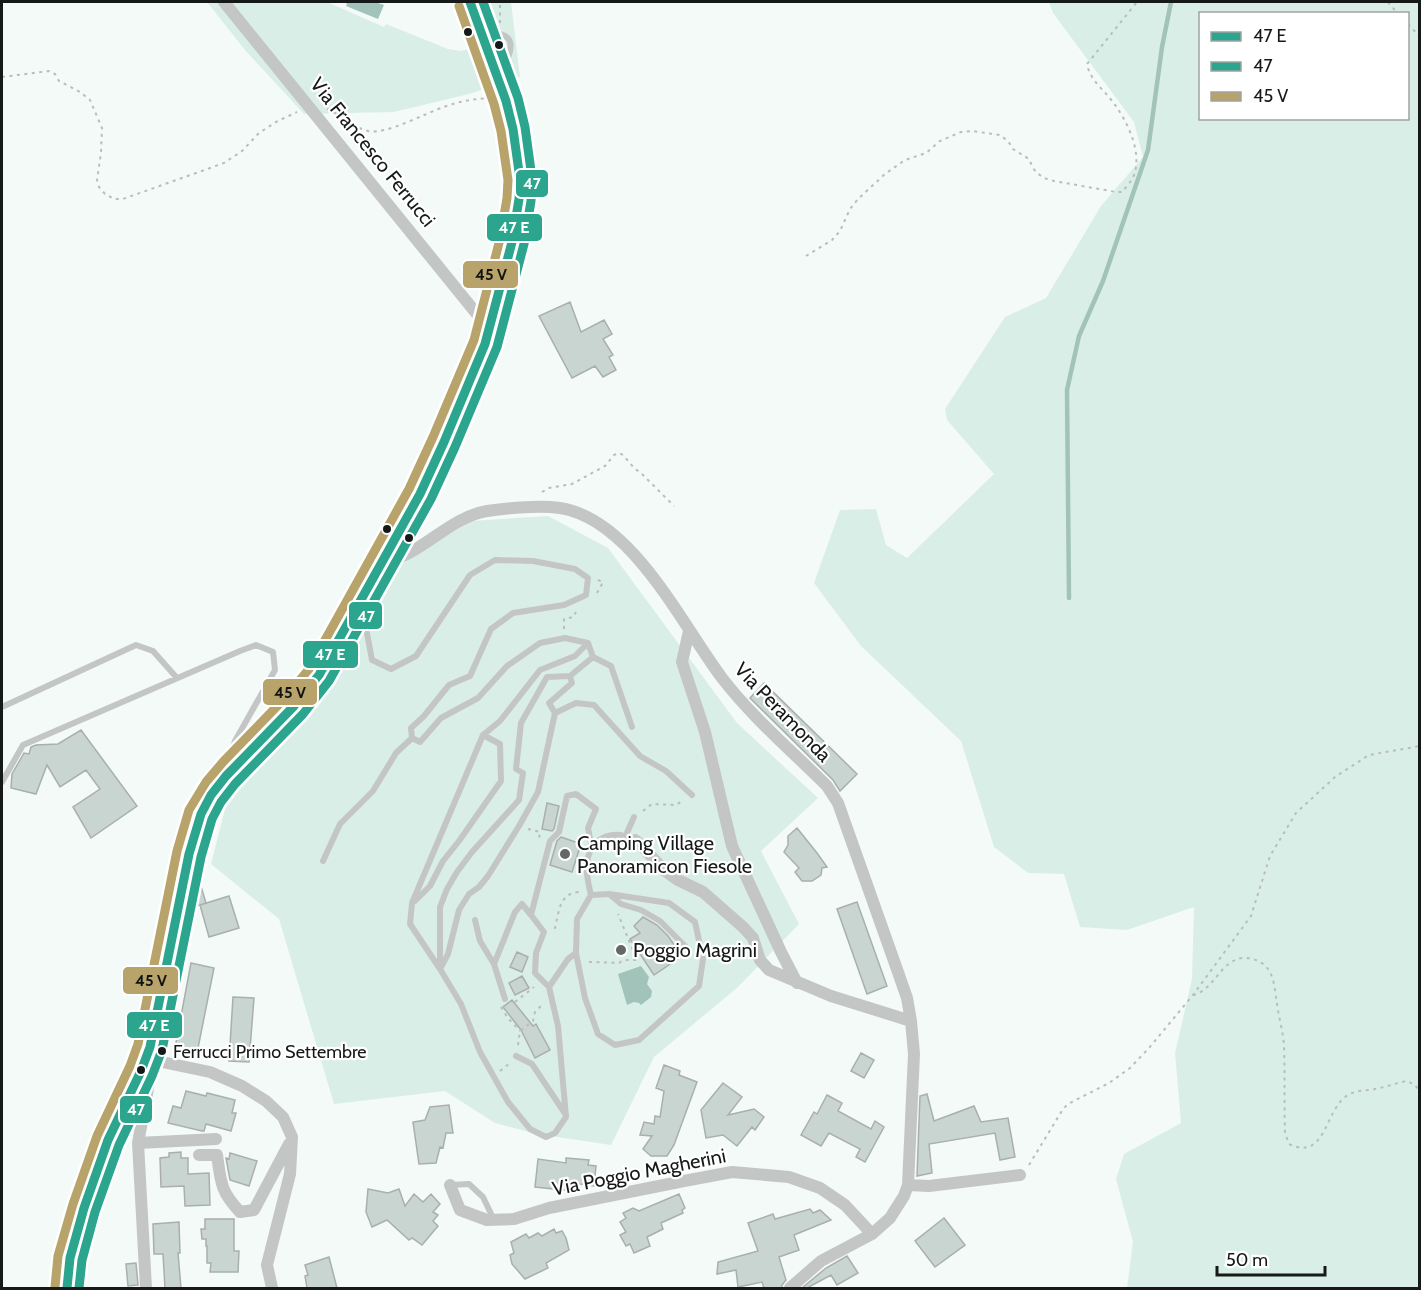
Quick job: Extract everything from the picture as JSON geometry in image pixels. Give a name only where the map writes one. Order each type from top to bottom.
[{"type":"main road","points":[[67,1288],[70,1258],[108,1140],[147,1056],[193,834],[206,803],[221,781],[309,689],[319,675],[420,494],[436,461],[489,329],[512,242],[520,179],[513,129],[501,86],[470,2]]},
{"type":"street","name":"Via Francesco Ferrucci","points":[[224,2],[489,329]]},
{"type":"street","name":"Via Peramonda","points":[[382,563],[406,555],[467,516],[485,511],[532,507],[560,508],[590,519],[628,548],[641,563],[732,691],[827,786],[838,803],[907,999],[914,1054],[908,1185]]},
{"type":"street","points":[[689,631],[682,662],[705,732],[732,846],[781,952],[798,983]]},
{"type":"street","points":[[631,837],[664,870],[678,880],[703,892],[743,927],[753,938],[764,966],[777,975],[849,1003],[911,1021]]},
{"type":"street","points":[[147,1056],[162,1062],[210,1072],[242,1086],[266,1101],[283,1117],[292,1137],[290,1174],[267,1265],[272,1288]]},
{"type":"street","points":[[146,1288],[138,1143],[151,1069],[147,1056]]},
{"type":"street","points":[[199,1155],[217,1155],[222,1187],[231,1203],[240,1212],[254,1210],[292,1137]]},
{"type":"street","points":[[138,1143],[216,1139]]},
{"type":"street","name":"Via Poggio Magherini","points":[[450,1185],[460,1210],[487,1221],[514,1219],[561,1206],[732,1172],[789,1177],[820,1188],[845,1205],[872,1234]]},
{"type":"street","points":[[790,1288],[821,1261],[872,1234],[890,1218],[908,1185],[929,1186],[1020,1175]]},
{"type":"lane","points":[[481,33],[500,33],[510,41],[511,48],[501,86]]},
{"type":"lane","points":[[367,633],[372,660],[391,669],[416,656],[470,575],[495,560],[533,561],[574,569],[588,578],[586,595],[564,605],[513,613],[491,628],[470,676],[449,685],[411,728],[412,738]]},
{"type":"lane","points":[[412,738],[420,742],[441,718],[478,698],[507,666],[540,643],[564,638],[588,643]]},
{"type":"lane","points":[[588,643],[593,657],[611,666],[632,727]]},
{"type":"lane","points":[[494,964],[515,912],[522,903],[544,932],[536,953],[535,973],[549,987],[558,1026],[566,1117],[555,1133],[546,1137],[530,1129],[508,1102],[480,1052],[461,1004],[410,924],[412,903],[483,735],[500,722],[540,670],[574,656],[588,643]]},
{"type":"lane","points":[[2,707],[136,645],[153,651],[177,678]]},
{"type":"lane","points":[[2,782],[23,745],[256,645],[273,652],[274,670],[235,741],[221,781]]},
{"type":"lane","points":[[440,969],[440,907],[447,889],[472,852],[519,800],[523,773],[516,769],[520,723],[547,677],[570,676],[593,657]]},
{"type":"lane","points":[[440,969],[448,954],[459,910],[469,894],[488,876],[538,792],[555,713],[549,703],[572,683],[570,676]]},
{"type":"lane","points":[[555,713],[576,703],[594,705],[640,756],[666,771],[692,795]]},
{"type":"lane","points":[[412,903],[430,886],[443,861],[501,781],[500,744],[483,735]]},
{"type":"lane","points":[[323,861],[340,824],[373,791],[396,753],[412,738]]},
{"type":"lane","points":[[531,915],[550,841],[559,832],[567,796],[576,794],[596,809],[588,828],[592,848]]},
{"type":"lane","points":[[591,895],[609,894],[669,903],[695,922],[704,958],[699,986],[639,1040],[615,1045],[598,1034],[585,998],[576,953],[577,919],[591,895],[586,868],[592,848],[602,837],[619,834],[631,837],[633,817]]},
{"type":"lane","points":[[609,894],[621,904],[641,910],[660,921],[686,947]]},
{"type":"lane","points":[[475,920],[480,941],[494,964],[505,999]]},
{"type":"lane","points":[[549,987],[568,959],[576,953]]},
{"type":"lane","points":[[516,1056],[532,1064],[566,1116]]},
{"type":"lane","points":[[450,1185],[469,1184],[483,1197],[495,1220]]},
{"type":"path","points":[[500,2],[500,33]]},
{"type":"path","points":[[806,256],[832,240],[840,231],[850,209],[858,199],[885,174],[904,160],[927,153],[940,141],[961,132],[972,131],[1000,135],[1013,149],[1029,159],[1033,168],[1044,178],[1122,192],[1134,175],[1137,163],[1134,141],[1118,110],[1089,72],[1087,64],[1137,2]]},
{"type":"path","points":[[1409,26],[1419,38]]},
{"type":"path","points":[[2,77],[49,71],[55,74],[59,81],[90,100],[102,128],[101,153],[96,180],[105,194],[114,199],[123,199],[224,163],[276,122],[309,106],[316,105],[331,110],[357,128],[380,132],[444,106],[469,99],[488,99],[501,86]]},
{"type":"path","points":[[532,507],[542,492],[549,488],[572,484],[605,466],[614,455],[619,453],[674,506]]},
{"type":"path","points":[[1020,1175],[1027,1168],[1063,1109],[1068,1104],[1109,1083],[1130,1068],[1193,995],[1251,916],[1270,856],[1296,813],[1335,777],[1369,755],[1419,746]]},
{"type":"path","points":[[633,817],[652,804],[676,805],[692,795]]},
{"type":"path","points":[[519,826],[540,832],[539,839]]},
{"type":"path","points":[[544,932],[555,928],[563,899],[570,893],[578,892]]},
{"type":"path","points":[[578,961],[619,963],[624,960],[637,960],[620,920],[615,899]]},
{"type":"path","points":[[1193,995],[1199,994],[1233,960],[1245,957],[1254,959],[1267,968],[1273,981],[1284,1043],[1285,1133],[1289,1144],[1298,1148],[1305,1149],[1313,1146],[1323,1134],[1338,1103],[1348,1094],[1407,1081],[1415,1084],[1419,1092]]},
{"type":"path","points":[[515,1003],[542,980]]},
{"type":"path","points":[[501,1007],[520,1031],[533,1021],[535,1012],[551,997]]},
{"type":"shaded area","points":[[207,2],[327,2],[384,27],[386,24],[448,49],[461,51],[472,48],[456,2],[511,2],[520,77],[469,94],[394,112],[304,114],[245,50]]},
{"type":"shaded area","points":[[345,2],[375,2],[384,5],[378,19],[346,6]]},
{"type":"shaded area","points":[[1049,2],[1419,2],[1419,1288],[1127,1288],[1133,1242],[1116,1179],[1124,1154],[1181,1123],[1175,1053],[1192,979],[1194,907],[1127,930],[1080,927],[1064,874],[1028,873],[994,847],[961,741],[861,646],[814,583],[840,510],[876,509],[886,545],[907,558],[994,474],[947,420],[945,409],[1005,317],[1046,298],[1101,206],[1143,157],[1134,122],[1053,13]]},
{"type":"shaded area","points":[[548,516],[608,548],[737,723],[818,798],[761,851],[799,924],[738,987],[654,1057],[611,1145],[537,1134],[495,1123],[445,1091],[334,1104],[279,919],[211,864],[225,809],[321,681],[394,567],[471,521]]},
{"type":"shaded area","points":[[641,966],[649,977],[647,984],[652,991],[651,997],[641,1005],[634,1002],[627,1005],[618,974]]},
{"type":"building","points":[[570,302],[581,332],[604,320],[612,334],[603,339],[613,355],[609,357],[616,370],[603,377],[595,366],[572,378],[539,316]]},
{"type":"building","points":[[764,683],[857,774],[840,791],[833,780],[750,698]]},
{"type":"building","points":[[81,730],[137,806],[91,838],[73,807],[100,789],[86,770],[60,787],[47,765],[36,794],[11,788],[12,774],[24,753],[29,754],[31,747],[58,744]]},
{"type":"building","points":[[547,803],[559,806],[552,831],[542,829]]},
{"type":"building","points":[[797,828],[827,867],[822,868],[821,875],[812,881],[802,881],[795,872],[799,868],[784,852],[788,845],[788,836]]},
{"type":"building","name":"Camping Village Panoramicon Fiesole","points":[[561,837],[581,844],[572,872],[550,865],[557,841]]},
{"type":"building","points":[[200,883],[206,903],[194,906],[191,896],[194,885]]},
{"type":"building","points":[[229,896],[239,928],[209,937],[200,905]]},
{"type":"building","points":[[857,902],[887,986],[867,994],[837,909]]},
{"type":"building","points":[[643,917],[657,925],[668,936],[682,956],[654,975],[630,939],[640,933],[634,926]]},
{"type":"building","points":[[517,952],[528,957],[522,972],[510,967]]},
{"type":"building","points":[[191,963],[214,968],[197,1053],[175,1048]]},
{"type":"building","points":[[522,976],[529,988],[515,995],[509,983]]},
{"type":"building","points":[[233,997],[254,998],[249,1062],[229,1061]]},
{"type":"building","points":[[512,1000],[533,1026],[536,1024],[550,1050],[535,1058],[521,1030],[503,1007]]},
{"type":"building","points":[[861,1053],[874,1060],[864,1078],[851,1071]]},
{"type":"building","points":[[664,1065],[680,1071],[679,1075],[697,1082],[674,1145],[667,1156],[651,1156],[643,1149],[652,1136],[640,1135],[644,1122],[654,1124],[655,1116],[660,1117],[664,1091],[656,1088]]},
{"type":"building","points":[[723,1083],[742,1097],[728,1115],[754,1109],[764,1117],[755,1130],[752,1127],[737,1146],[723,1135],[706,1138],[701,1110]]},
{"type":"building","points":[[186,1091],[206,1096],[207,1093],[235,1100],[232,1113],[236,1113],[231,1131],[206,1124],[202,1131],[168,1123],[173,1106],[181,1108]]},
{"type":"building","points":[[927,1094],[934,1121],[974,1106],[981,1122],[1008,1118],[1015,1157],[1000,1160],[995,1133],[929,1144],[932,1173],[917,1176],[920,1096]]},
{"type":"building","points":[[827,1095],[842,1103],[838,1111],[871,1129],[875,1121],[884,1127],[865,1162],[856,1157],[860,1149],[829,1133],[821,1146],[801,1135],[814,1112],[817,1114]]},
{"type":"building","points":[[449,1105],[453,1133],[446,1133],[443,1148],[440,1147],[436,1163],[419,1164],[413,1122],[425,1120],[430,1107]]},
{"type":"building","points":[[181,1152],[181,1158],[188,1158],[188,1174],[209,1173],[210,1205],[185,1206],[184,1186],[161,1187],[160,1158],[169,1157],[169,1153]]},
{"type":"building","points":[[230,1153],[257,1161],[249,1186],[230,1180],[226,1158],[229,1159]]},
{"type":"building","points":[[566,1158],[589,1160],[588,1165],[596,1166],[594,1186],[573,1183],[572,1191],[535,1187],[538,1159],[566,1163]]},
{"type":"building","points":[[368,1189],[388,1193],[399,1189],[405,1206],[414,1194],[423,1202],[431,1194],[440,1204],[433,1212],[438,1215],[433,1221],[438,1226],[422,1245],[412,1238],[409,1240],[387,1220],[372,1227],[366,1212]]},
{"type":"building","points":[[679,1194],[685,1208],[682,1210],[683,1213],[661,1223],[663,1229],[647,1237],[650,1246],[634,1253],[630,1244],[626,1246],[620,1235],[626,1232],[620,1222],[626,1218],[623,1213],[633,1208],[639,1211]]},
{"type":"building","points":[[810,1209],[813,1213],[820,1210],[831,1220],[794,1235],[799,1250],[779,1257],[786,1280],[782,1288],[764,1288],[762,1282],[738,1287],[736,1270],[717,1274],[718,1262],[758,1251],[748,1223],[773,1214],[775,1219]]},
{"type":"building","points":[[944,1218],[965,1245],[935,1267],[915,1241]]},
{"type":"building","points":[[205,1219],[234,1219],[234,1251],[239,1251],[238,1272],[210,1272],[211,1263],[207,1263],[206,1239],[202,1239],[201,1229],[205,1229]]},
{"type":"building","points":[[179,1222],[180,1253],[178,1253],[181,1288],[165,1288],[163,1254],[154,1254],[153,1224]]},
{"type":"building","points":[[554,1229],[556,1233],[562,1231],[569,1250],[546,1263],[548,1268],[525,1279],[512,1264],[510,1255],[514,1253],[511,1242],[526,1234],[529,1238],[538,1233],[542,1236]]},
{"type":"building","points":[[847,1256],[858,1273],[837,1285],[831,1275],[807,1288],[802,1288],[826,1268]]},
{"type":"building","points":[[329,1257],[337,1288],[307,1288],[305,1276],[308,1275],[305,1265]]},
{"type":"building","points":[[136,1263],[138,1285],[128,1286],[126,1264]]},
{"type":"waterway","points":[[1069,598],[1067,390],[1079,336],[1103,281],[1148,150],[1162,47],[1171,2]]},
{"type":"transit line","points":[[67,1288],[70,1258],[84,1208],[108,1140],[150,1047],[189,854],[201,814],[211,795],[226,776],[294,706],[319,675],[420,494],[485,344],[512,242],[520,179],[513,129],[506,101],[470,2]]},
{"type":"transit line","name":"47","points":[[79,1288],[82,1260],[95,1212],[119,1145],[162,1050],[201,857],[212,819],[221,802],[235,784],[303,714],[329,681],[431,499],[497,347],[524,244],[532,178],[525,127],[518,98],[483,2]]},
{"type":"transit line","points":[[55,1287],[58,1256],[73,1204],[97,1136],[138,1044],[177,851],[189,810],[206,782],[223,762],[285,698],[309,669],[409,489],[474,340],[500,239],[508,180],[501,131],[494,104],[459,6]]},
{"type":"place","name":"Camping Village Panoramicon Fiesole","points":[[565,854]]},
{"type":"place","name":"Poggio Magrini","points":[[621,950]]},
{"type":"place","name":"Ferrucci Primo Settembre","points":[[162,1051]]}]
